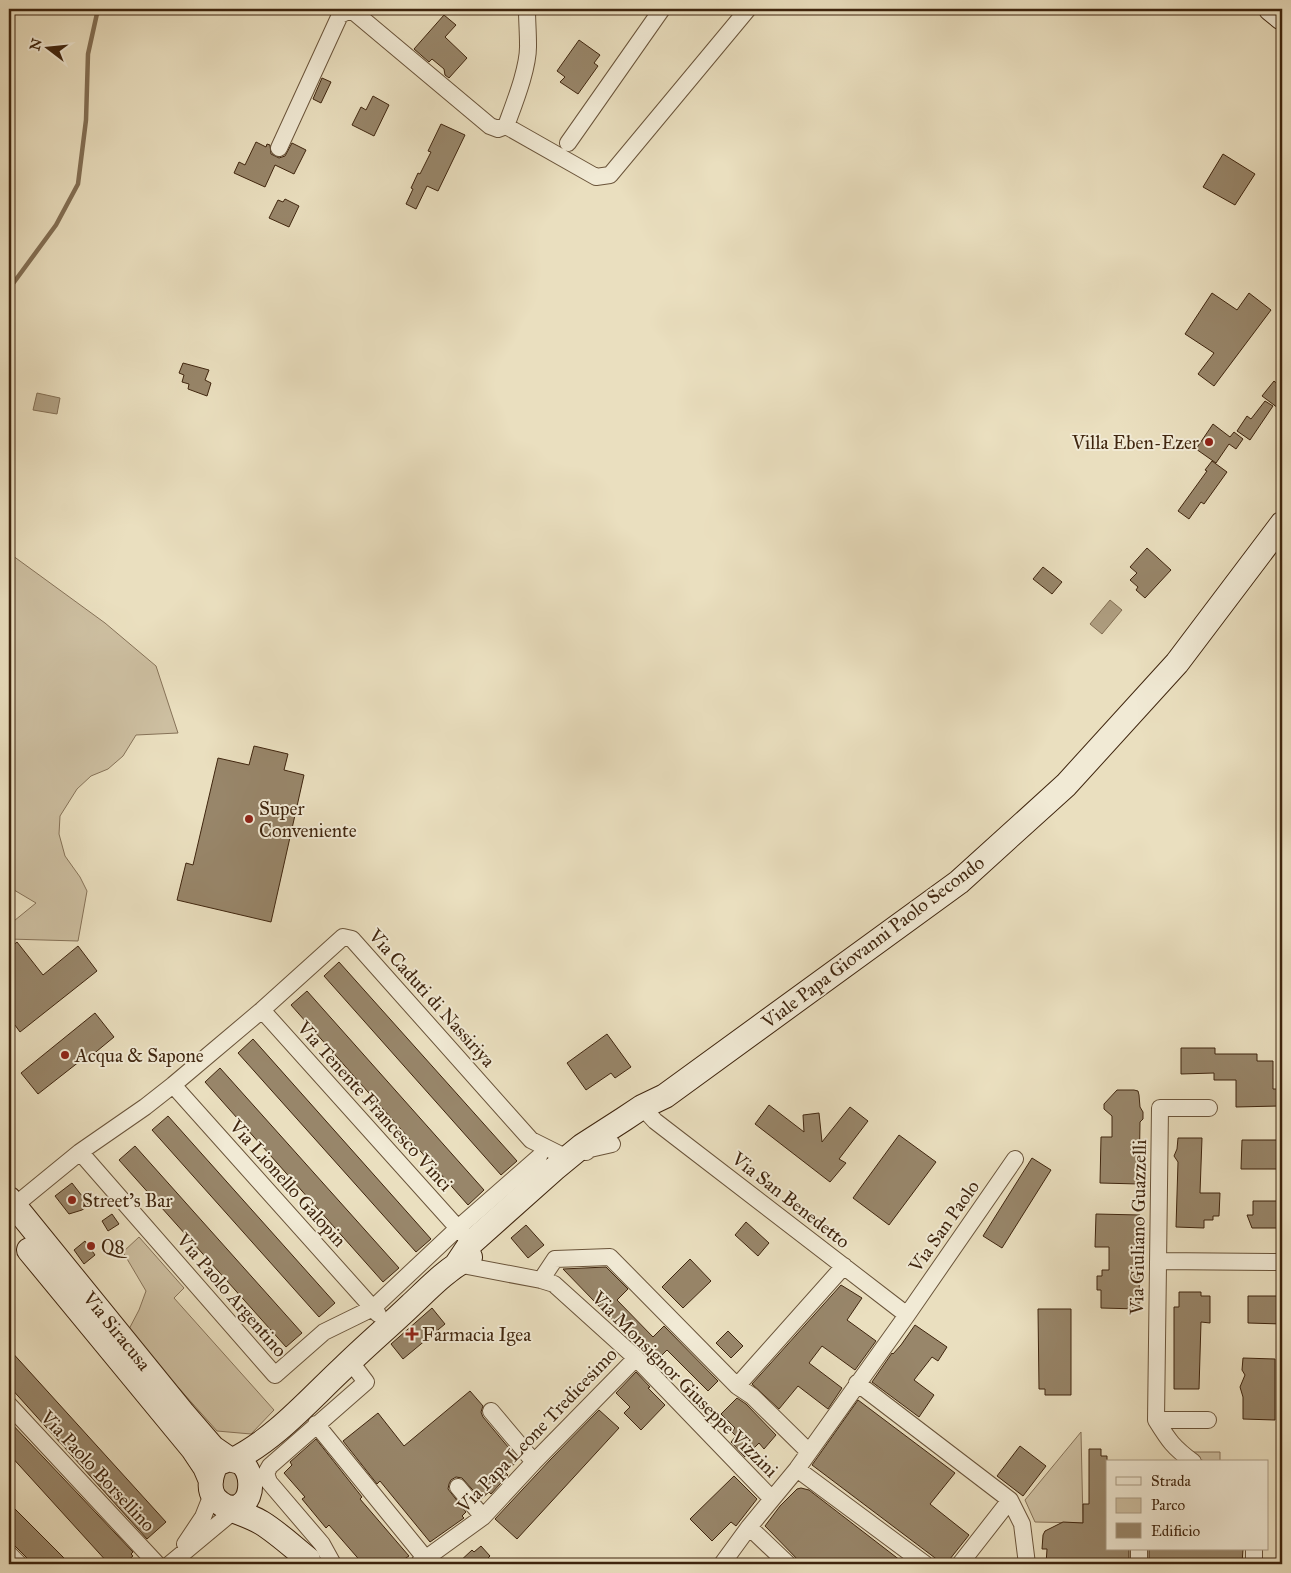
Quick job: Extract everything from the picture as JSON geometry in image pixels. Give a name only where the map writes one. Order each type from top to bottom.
[{"type":"street","points":[[279,148],[340,14],[346,12],[354,12],[490,126],[498,129],[506,126],[526,62],[529,44],[527,9]]},
{"type":"street","points":[[568,143],[662,9]]},
{"type":"street","points":[[506,126],[596,177],[610,175],[748,9]]},
{"type":"street","points":[[1271,9],[1282,18]]},
{"type":"street","name":"Viale Papa Giovanni Paolo Secondo","points":[[646,1111],[959,882],[1066,785],[1177,663],[1282,524]]},
{"type":"street","name":"Via Caduti di Nassiriya","points":[[11,1210],[80,1152],[173,1085],[262,1010],[343,937],[352,939],[552,1165]]},
{"type":"street","name":"Via Tenente Francesco Vinci","points":[[262,1010],[469,1241]]},
{"type":"street","name":"Via Lionello Galopin","points":[[173,1085],[389,1326]]},
{"type":"street","name":"Via Giuliano Guazzelli","points":[[1156,1420],[1160,1108],[1209,1108]]},
{"type":"street","points":[[469,1241],[486,1248],[560,1181],[612,1144],[646,1111]]},
{"type":"street","points":[[373,1308],[469,1241],[552,1165],[646,1111]]},
{"type":"street","name":"Via San Benedetto","points":[[646,1111],[907,1315]]},
{"type":"street","points":[[552,1165],[567,1166],[590,1149],[612,1144]]},
{"type":"street","name":"Via Paolo Argentino","points":[[80,1152],[275,1375],[324,1332],[373,1308]]},
{"type":"street","name":"Via San Paolo","points":[[722,1564],[809,1452],[1015,1159]]},
{"type":"street","points":[[507,1228],[520,1207],[550,1181],[552,1165]]},
{"type":"street","name":"Via Siracusa","points":[[11,1210],[213,1448],[231,1459]]},
{"type":"street","name":"Via Siracusa","points":[[11,1210],[169,1422],[193,1449],[225,1499]]},
{"type":"street","points":[[311,1562],[262,1523],[225,1499],[212,1474],[216,1464],[254,1449],[287,1423],[350,1361],[457,1264],[469,1241]]},
{"type":"street","points":[[541,1280],[555,1259],[610,1257],[737,1386],[752,1396],[809,1452]]},
{"type":"street","points":[[1158,1261],[1282,1262]]},
{"type":"street","name":"Via Monsignor Giuseppe Vizzini","points":[[457,1264],[554,1284],[636,1358],[772,1499]]},
{"type":"street","points":[[737,1386],[844,1266]]},
{"type":"street","name":"Via Papa Leone Tredicesimo","points":[[422,1562],[483,1517],[636,1358]]},
{"type":"street","points":[[333,1564],[322,1544],[269,1482],[266,1473],[270,1466],[316,1424],[366,1382],[350,1361]]},
{"type":"street","points":[[857,1383],[1010,1500],[1022,1524],[1027,1564]]},
{"type":"street","name":"Via Paolo Borsellino","points":[[9,1405],[167,1564]]},
{"type":"street","points":[[491,1411],[534,1462]]},
{"type":"street","points":[[1156,1420],[1208,1420]]},
{"type":"street","points":[[1156,1420],[1176,1450],[1190,1460]]},
{"type":"street","points":[[167,1564],[203,1517],[225,1499],[250,1493],[250,1479],[254,1464],[287,1423]]},
{"type":"street","points":[[316,1424],[422,1562]]},
{"type":"street","points":[[231,1459],[240,1462],[247,1469],[257,1495],[311,1562]]},
{"type":"street","points":[[797,1468],[925,1564]]},
{"type":"street","points":[[458,1487],[483,1517]]},
{"type":"street","points":[[167,1564],[225,1499]]},
{"type":"street","points":[[960,1564],[1010,1500]]},
{"type":"street","points":[[749,1527],[788,1564]]},
{"type":"street","points":[[1139,1550],[1139,1564]]},
{"type":"street","points":[[1254,1550],[1254,1564]]},
{"type":"street","points":[[9,1554],[19,1564]]},
{"type":"green space","points":[[9,553],[105,623],[156,666],[178,733],[136,735],[123,756],[108,769],[91,776],[77,789],[60,816],[59,834],[65,856],[80,877],[87,891],[78,941],[9,939],[9,925],[36,903],[9,887]]},
{"type":"green space","points":[[139,1237],[184,1288],[174,1298],[274,1410],[251,1434],[217,1431],[128,1331],[146,1291],[123,1252]]},
{"type":"green space","points":[[1081,1432],[1083,1523],[1035,1522],[1025,1500]]},
{"type":"green space","points":[[1191,1452],[1220,1452],[1220,1460],[1202,1460]]},
{"type":"green space","points":[[236,1468],[242,1490],[228,1500],[218,1475]]},
{"type":"shaded area","points":[[37,393],[60,398],[57,414],[33,410]]},
{"type":"shaded area","points":[[1110,600],[1122,610],[1102,634],[1090,624]]},
{"type":"building","points":[[444,15],[456,25],[445,37],[467,58],[449,78],[445,75],[444,69],[432,59],[429,62],[414,49]]},
{"type":"building","points":[[579,40],[600,55],[594,63],[598,66],[578,94],[560,82],[565,77],[557,71]]},
{"type":"building","points":[[322,78],[331,82],[321,103],[313,99]]},
{"type":"building","points":[[373,96],[389,105],[374,136],[352,125],[361,107],[366,110]]},
{"type":"building","points":[[441,124],[465,135],[438,191],[427,186],[416,209],[406,204],[418,173],[420,174],[431,152],[428,151]]},
{"type":"building","points":[[256,142],[266,147],[267,144],[270,145],[271,154],[279,158],[285,156],[292,143],[306,150],[294,174],[275,165],[265,187],[234,173],[239,162],[245,165]]},
{"type":"building","points":[[1223,154],[1255,174],[1235,205],[1203,187]]},
{"type":"building","points":[[285,199],[299,206],[289,227],[269,218],[278,200],[283,202]]},
{"type":"building","points":[[1212,293],[1237,310],[1249,293],[1271,310],[1214,386],[1198,374],[1214,353],[1185,334]]},
{"type":"building","points":[[183,363],[209,370],[205,380],[211,383],[207,396],[188,389],[189,384],[182,382],[184,375],[179,373]]},
{"type":"building","points":[[1274,381],[1282,388],[1282,411],[1262,396]]},
{"type":"building","points":[[1265,401],[1273,406],[1250,440],[1237,431],[1247,416],[1251,419]]},
{"type":"building","points":[[1213,424],[1230,437],[1234,432],[1243,439],[1236,449],[1229,444],[1216,463],[1196,449]]},
{"type":"building","points":[[1212,461],[1227,472],[1204,504],[1201,502],[1189,519],[1178,511]]},
{"type":"building","points":[[1147,548],[1171,570],[1145,598],[1136,590],[1138,587],[1130,580],[1137,573],[1130,567]]},
{"type":"building","points":[[1043,567],[1062,582],[1052,594],[1033,579]]},
{"type":"building","name":"Super Conveniente","points":[[254,746],[288,754],[284,770],[304,775],[271,922],[177,900],[186,863],[193,865],[218,758],[249,765]]},
{"type":"building","points":[[17,942],[43,975],[78,946],[97,971],[20,1032],[9,1017],[9,949]]},
{"type":"building","points":[[339,962],[517,1161],[501,1175],[324,976]]},
{"type":"building","points":[[307,991],[484,1190],[468,1205],[291,1005]]},
{"type":"building","name":"Acqua & Sapone","points":[[95,1013],[114,1037],[38,1094],[21,1073]]},
{"type":"building","points":[[607,1034],[631,1067],[615,1078],[611,1073],[586,1090],[567,1063]]},
{"type":"building","points":[[253,1039],[431,1239],[416,1252],[238,1053]]},
{"type":"building","points":[[1181,1048],[1215,1048],[1215,1054],[1257,1054],[1257,1061],[1273,1061],[1273,1089],[1279,1089],[1279,1106],[1236,1107],[1236,1080],[1214,1080],[1214,1073],[1181,1074]]},
{"type":"building","points":[[220,1068],[399,1268],[383,1282],[205,1082]]},
{"type":"building","points":[[1117,1090],[1138,1091],[1140,1107],[1143,1112],[1143,1119],[1140,1122],[1139,1184],[1100,1183],[1101,1137],[1112,1137],[1112,1116],[1104,1109],[1104,1104]]},
{"type":"building","points":[[769,1105],[804,1132],[803,1115],[819,1113],[822,1142],[850,1107],[868,1121],[839,1159],[846,1163],[830,1182],[755,1124]]},
{"type":"building","points":[[168,1116],[335,1303],[319,1317],[152,1130]]},
{"type":"building","points":[[899,1135],[936,1162],[889,1225],[853,1198]]},
{"type":"building","points":[[1178,1138],[1202,1138],[1200,1193],[1220,1193],[1219,1216],[1213,1216],[1213,1220],[1204,1220],[1204,1228],[1176,1227],[1178,1162],[1174,1156]]},
{"type":"building","points":[[1242,1140],[1282,1140],[1282,1169],[1241,1169]]},
{"type":"building","points":[[135,1146],[302,1333],[286,1347],[119,1160]]},
{"type":"building","points":[[1032,1158],[1051,1170],[1002,1248],[983,1236]]},
{"type":"building","name":"Street's Bar","points":[[72,1183],[89,1205],[82,1210],[69,1214],[55,1196]]},
{"type":"building","points":[[1253,1201],[1282,1201],[1282,1228],[1252,1228],[1247,1215],[1253,1215]]},
{"type":"building","points":[[112,1214],[119,1224],[108,1231],[102,1221]]},
{"type":"building","points":[[1096,1214],[1140,1215],[1139,1309],[1101,1308],[1101,1290],[1097,1290],[1097,1276],[1102,1276],[1102,1270],[1109,1270],[1109,1247],[1095,1247]]},
{"type":"building","points":[[746,1222],[769,1243],[758,1256],[735,1235]]},
{"type":"building","points":[[526,1225],[544,1245],[528,1258],[511,1238]]},
{"type":"building","points":[[85,1241],[95,1255],[84,1264],[74,1250]]},
{"type":"building","points":[[690,1259],[711,1281],[683,1308],[662,1287]]},
{"type":"building","points":[[606,1267],[628,1289],[617,1300],[653,1337],[664,1326],[718,1381],[708,1391],[667,1350],[654,1363],[563,1269]]},
{"type":"building","points":[[841,1285],[862,1298],[847,1320],[876,1341],[855,1370],[822,1346],[809,1363],[842,1388],[828,1409],[798,1386],[779,1409],[752,1384]]},
{"type":"building","points":[[1179,1292],[1201,1292],[1201,1296],[1210,1296],[1210,1323],[1201,1322],[1199,1389],[1174,1389],[1174,1307],[1179,1307]]},
{"type":"building","points":[[1248,1296],[1282,1296],[1282,1324],[1248,1323]]},
{"type":"building","points":[[432,1308],[445,1324],[403,1359],[391,1344]]},
{"type":"building","points":[[1038,1309],[1071,1309],[1071,1395],[1045,1395],[1045,1389],[1039,1389]]},
{"type":"building","points":[[915,1325],[947,1347],[938,1361],[932,1357],[914,1380],[934,1395],[919,1417],[872,1382]]},
{"type":"building","points":[[728,1331],[743,1346],[731,1358],[716,1343]]},
{"type":"building","points":[[9,1349],[166,1522],[147,1539],[9,1386]]},
{"type":"building","points":[[1243,1358],[1275,1359],[1275,1420],[1243,1419],[1243,1397],[1240,1387],[1245,1375],[1242,1370]]},
{"type":"building","points":[[636,1372],[650,1387],[648,1388],[665,1405],[641,1430],[624,1413],[630,1407],[616,1393]]},
{"type":"building","points":[[470,1391],[483,1406],[481,1412],[483,1417],[519,1460],[505,1472],[508,1475],[491,1494],[489,1492],[481,1499],[462,1478],[456,1477],[451,1480],[448,1489],[466,1512],[462,1516],[464,1518],[430,1542],[380,1481],[377,1484],[343,1441],[378,1413],[404,1446]]},
{"type":"building","points":[[737,1398],[746,1404],[776,1435],[764,1449],[759,1443],[745,1457],[731,1442],[736,1436],[732,1432],[735,1428],[721,1414]]},
{"type":"building","points":[[858,1400],[955,1473],[930,1504],[969,1535],[946,1564],[943,1564],[812,1465]]},
{"type":"building","points":[[599,1410],[619,1428],[517,1539],[495,1519]]},
{"type":"building","points":[[9,1421],[133,1552],[131,1554],[133,1556],[124,1564],[109,1564],[9,1454]]},
{"type":"building","points":[[316,1439],[362,1497],[360,1499],[409,1556],[397,1564],[363,1564],[329,1525],[326,1528],[302,1499],[305,1497],[284,1473],[292,1465],[290,1462]]},
{"type":"building","points":[[1020,1446],[1046,1466],[1023,1496],[997,1476]]},
{"type":"building","points":[[1089,1449],[1101,1449],[1101,1456],[1107,1456],[1106,1550],[1129,1550],[1129,1564],[1046,1564],[1047,1549],[1042,1549],[1045,1531],[1063,1522],[1083,1523],[1083,1504],[1089,1504]]},
{"type":"building","points":[[734,1476],[757,1499],[736,1526],[731,1522],[712,1541],[690,1519]]},
{"type":"building","points":[[797,1489],[809,1490],[905,1564],[802,1564],[765,1526],[780,1506]]},
{"type":"building","points":[[9,1503],[70,1564],[33,1564],[9,1540]]},
{"type":"building","points":[[481,1546],[490,1556],[484,1564],[457,1564],[472,1550],[474,1552]]},
{"type":"building","points":[[1149,1550],[1243,1550],[1242,1564],[1149,1564]]},
{"type":"waterway","points":[[9,289],[56,225],[78,184],[86,120],[88,54],[98,9]]},
{"type":"place","name":"Villa Eben-Ezer","points":[[1209,442]]},
{"type":"place","name":"Super Conveniente","points":[[249,819]]},
{"type":"place","name":"Acqua & Sapone","points":[[65,1055]]},
{"type":"place","name":"Street's Bar","points":[[72,1200]]},
{"type":"place","name":"Q8","points":[[91,1246]]},
{"type":"place","name":"Farmacia Igea","points":[[412,1334]]}]
